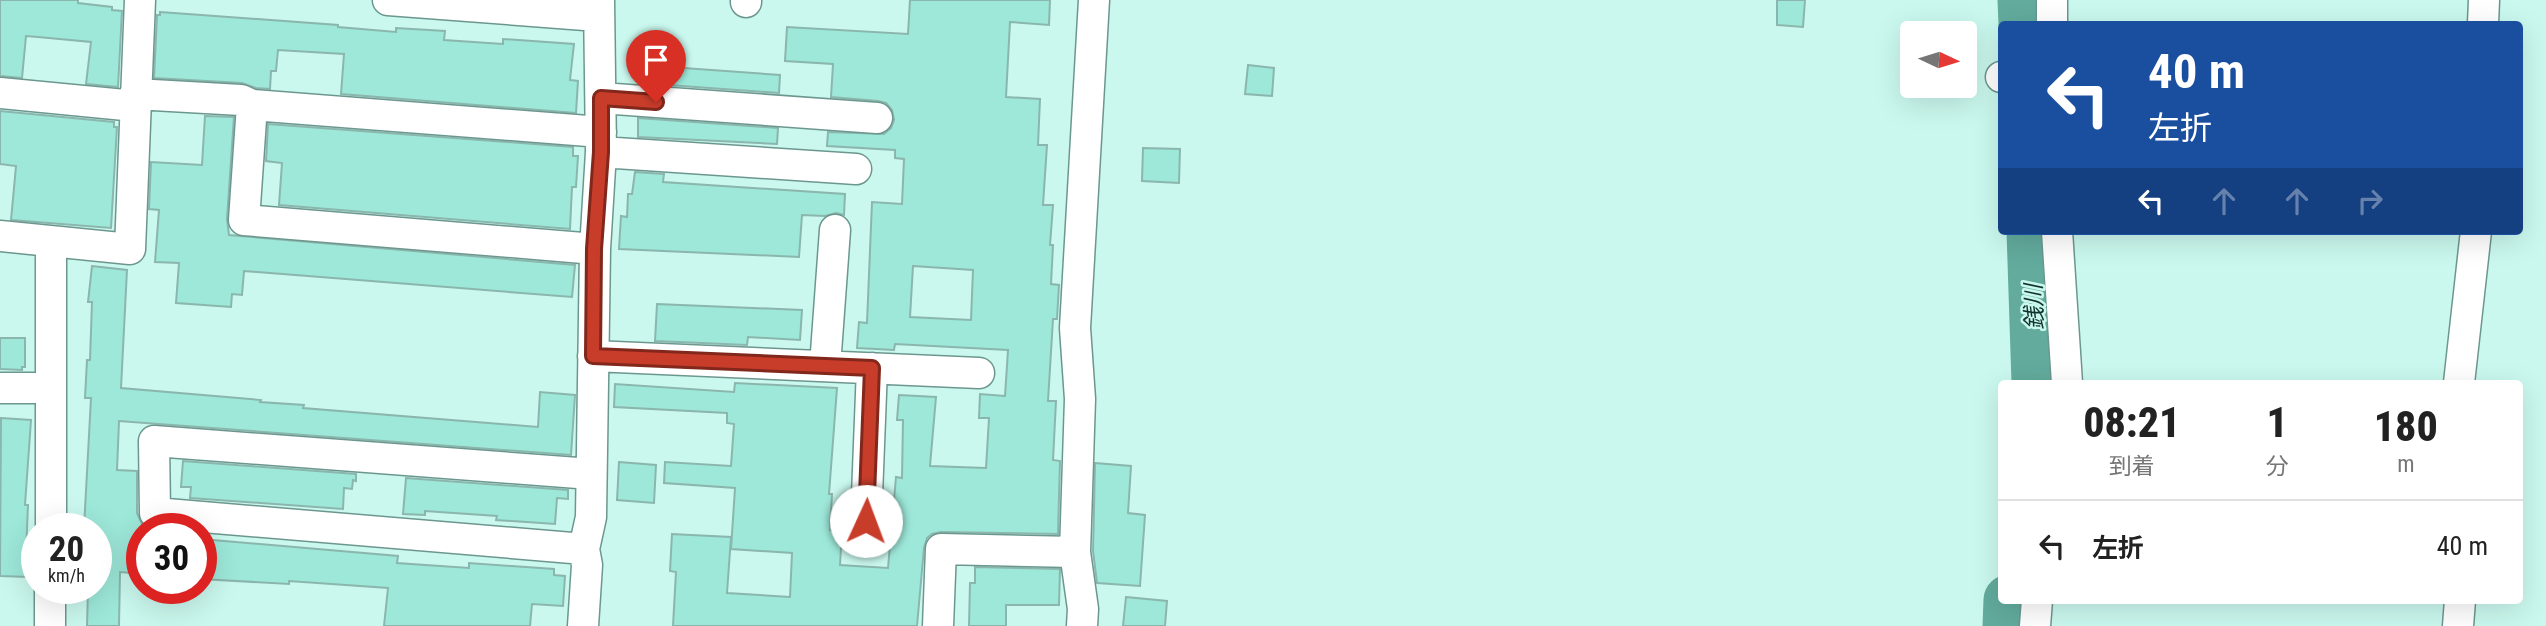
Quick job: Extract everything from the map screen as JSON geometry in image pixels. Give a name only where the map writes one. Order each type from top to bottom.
[{"type":"street","points":[[0,236],[130,249],[139,0]]},
{"type":"street","points":[[387,0],[599,8],[601,142],[594,249],[591,517],[584,549],[587,565],[583,626]]},
{"type":"street","points":[[1082,626],[1083,609],[1075,552],[1080,399],[1075,328],[1094,0]]},
{"type":"street","points":[[2052,0],[2052,21]]},
{"type":"street","points":[[2483,21],[2484,0]]},
{"type":"street","points":[[0,93],[135,100],[241,100],[253,105],[856,170]]},
{"type":"street","points":[[601,98],[877,118]]},
{"type":"street","points":[[253,105],[244,220],[594,249]]},
{"type":"street","points":[[825,366],[835,230]]},
{"type":"street","points":[[2057,235],[2067,380]]},
{"type":"street","points":[[2459,380],[2476,235]]},
{"type":"street","points":[[51,241],[51,513]]},
{"type":"street","points":[[593,356],[979,373]]},
{"type":"street","points":[[866,521],[872,368]]},
{"type":"street","points":[[0,388],[51,388]]},
{"type":"street","points":[[584,549],[155,513],[153,441],[591,474]]},
{"type":"street","points":[[938,626],[941,549],[1075,552]]},
{"type":"street","points":[[50,604],[50,626]]},
{"type":"street","points":[[2035,626],[2037,604]]},
{"type":"street","points":[[2458,626],[2460,604]]},
{"type":"building","points":[[0,0],[78,0],[78,3],[112,7],[112,10],[122,11],[118,87],[86,84],[91,42],[38,37],[26,36],[22,78],[0,76]]},
{"type":"building","points":[[910,0],[1050,0],[1049,25],[1010,22],[1006,97],[1040,99],[1038,145],[1047,145],[1043,205],[1053,205],[1051,284],[1059,285],[1057,319],[1053,319],[1048,401],[1056,401],[1053,460],[1060,461],[1058,534],[932,534],[927,538],[924,548],[917,626],[673,626],[676,572],[670,571],[672,534],[731,537],[727,593],[790,597],[792,553],[731,549],[735,488],[664,483],[665,462],[731,466],[734,424],[727,423],[727,413],[614,407],[615,384],[734,392],[735,383],[837,388],[829,494],[832,494],[830,530],[842,530],[840,565],[888,568],[896,477],[902,478],[903,420],[897,420],[899,395],[936,397],[930,466],[986,468],[989,418],[979,418],[980,394],[1005,396],[1008,350],[895,344],[894,350],[857,348],[859,322],[867,323],[872,202],[902,204],[904,159],[895,158],[895,150],[827,146],[828,132],[884,134],[891,128],[894,120],[892,110],[886,103],[878,101],[831,97],[833,64],[785,61],[787,27],[908,34]],"holes":[[[913,266],[973,270],[971,320],[910,317]]]},
{"type":"building","points":[[1777,0],[1805,0],[1803,27],[1777,25]]},
{"type":"building","points":[[160,12],[396,32],[396,28],[445,31],[444,40],[503,44],[503,39],[574,44],[570,80],[578,81],[576,113],[341,94],[344,54],[278,50],[276,71],[271,71],[270,89],[242,83],[154,78],[157,15],[160,15]]},
{"type":"building","points":[[642,65],[780,75],[779,93],[641,83]]},
{"type":"building","points":[[1248,65],[1274,68],[1272,96],[1245,94]]},
{"type":"building","points":[[0,111],[114,122],[114,127],[117,127],[111,228],[11,220],[16,166],[0,164]]},
{"type":"building","points":[[205,116],[234,117],[227,219],[229,235],[575,265],[572,297],[244,271],[242,295],[232,294],[231,307],[176,303],[179,263],[155,262],[159,210],[149,209],[151,162],[202,165]]},
{"type":"building","points":[[638,118],[778,128],[777,144],[638,137]]},
{"type":"building","points":[[268,124],[573,147],[573,156],[578,156],[576,187],[572,187],[570,229],[279,205],[282,163],[266,161]]},
{"type":"building","points":[[1143,148],[1180,149],[1179,183],[1142,181]]},
{"type":"building","points":[[635,172],[664,174],[663,182],[845,194],[844,215],[802,215],[799,257],[619,249],[621,216],[627,217],[628,194],[632,194]]},
{"type":"building","points":[[92,266],[127,270],[121,388],[261,400],[260,402],[304,405],[303,408],[538,427],[540,392],[575,395],[571,455],[119,421],[117,470],[137,471],[137,513],[126,513],[126,573],[120,572],[119,626],[87,626],[88,604],[112,604],[112,513],[85,513],[91,398],[85,398],[87,360],[90,360],[92,302],[88,302]]},
{"type":"building","points":[[657,304],[802,310],[800,340],[748,337],[747,345],[655,341]]},
{"type":"building","points":[[0,338],[25,338],[25,367],[22,367],[22,370],[0,369]]},
{"type":"building","points":[[1,418],[31,420],[25,505],[28,505],[28,513],[21,513],[21,577],[0,576]]},
{"type":"building","points":[[183,461],[356,474],[356,481],[353,480],[352,489],[344,488],[343,509],[190,498],[191,487],[181,487]]},
{"type":"building","points":[[619,462],[656,465],[654,503],[617,500]]},
{"type":"building","points":[[1095,463],[1131,466],[1128,513],[1145,515],[1140,586],[1097,583],[1093,551]]},
{"type":"building","points":[[406,478],[568,490],[568,499],[557,498],[555,524],[496,520],[497,516],[425,511],[425,515],[403,514]]},
{"type":"building","points":[[217,540],[398,556],[397,563],[469,568],[469,563],[554,569],[554,575],[565,576],[563,606],[532,604],[530,626],[384,626],[388,588],[289,581],[289,584],[217,580]]},
{"type":"building","points":[[975,567],[1060,569],[1059,605],[1006,605],[1006,626],[969,626],[970,583],[975,583]]},
{"type":"building","points":[[1126,597],[1167,601],[1165,626],[1123,626]]},
{"type":"waterway","name":"銭川","points":[[2023,0],[2024,21]]},
{"type":"waterway","name":"銭川","points":[[2032,235],[2037,380]]},
{"type":"waterway","name":"銭川","points":[[2008,626],[2009,604]]},
{"type":"route","points":[[656,102],[601,98],[601,152],[594,249],[593,356],[872,368],[866,521]]}]
